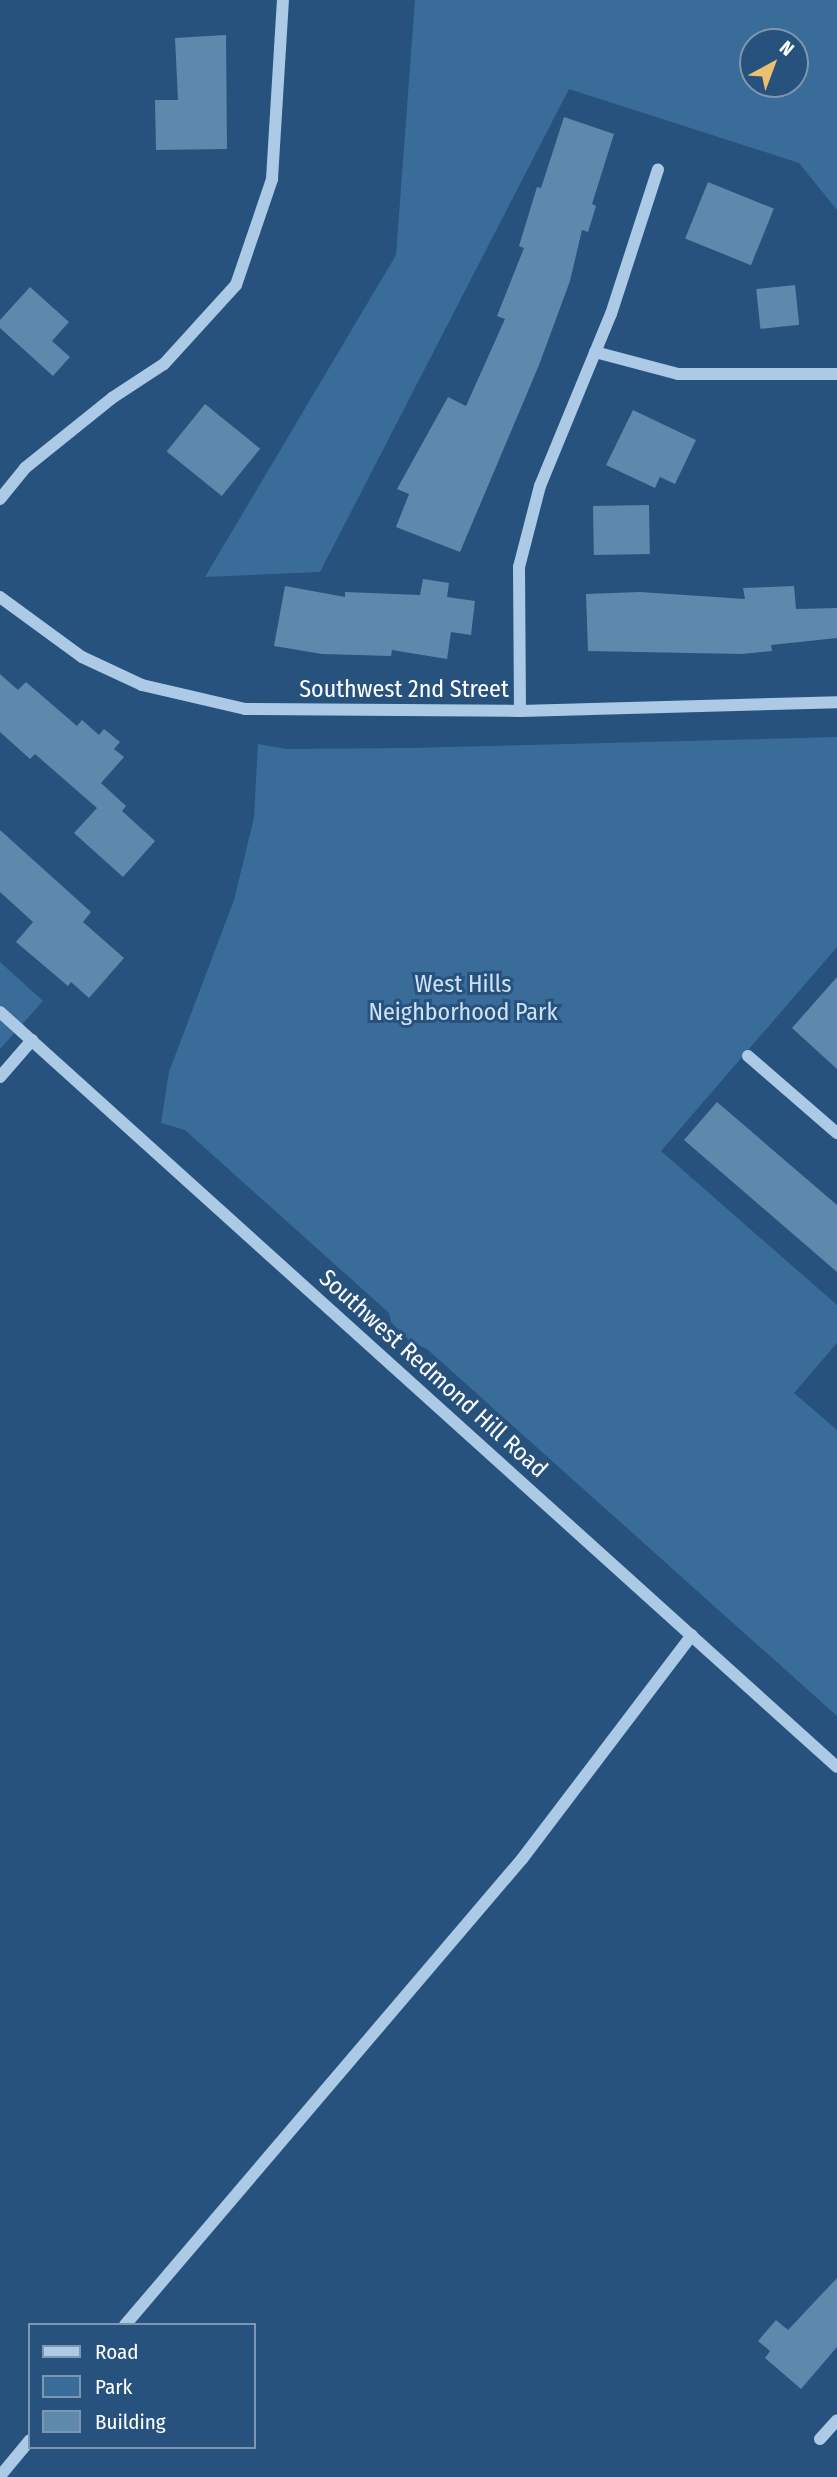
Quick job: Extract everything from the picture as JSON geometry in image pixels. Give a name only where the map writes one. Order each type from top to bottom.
[{"type":"street","points":[[0,499],[25,468],[112,398],[164,364],[236,285],[272,179],[283,0]]},
{"type":"street","points":[[520,711],[519,567],[540,486],[639,236],[658,169]]},
{"type":"street","points":[[595,352],[678,374],[837,374]]},
{"type":"street","name":"Southwest 2nd Street","points":[[0,597],[82,657],[142,685],[201,702],[302,712],[520,711],[837,702]]},
{"type":"street","name":"Southwest Redmond Hill Road","points":[[0,1012],[837,1766]]},
{"type":"street","points":[[0,1077],[32,1040]]},
{"type":"street","points":[[748,1056],[835,1128]]},
{"type":"street","points":[[127,2323],[522,1859],[692,1635]]},
{"type":"street","points":[[820,2439],[837,2420]]},
{"type":"street","points":[[0,2476],[28,2442]]},
{"type":"green space","points":[[415,0],[837,0],[837,210],[799,163],[569,89],[320,572],[205,577],[396,255]]},
{"type":"green space","name":"West Hills Neighborhood Park","points":[[837,737],[837,947],[661,1151],[837,1305],[837,1343],[794,1393],[837,1430],[837,1716],[427,1349],[410,1341],[391,1322],[389,1313],[185,1130],[161,1123],[169,1072],[234,900],[254,818],[258,744],[286,749],[411,748]]},
{"type":"green space","points":[[0,962],[43,1001],[0,1049]]},
{"type":"building","points":[[226,35],[227,149],[156,150],[155,100],[178,100],[175,38]]},
{"type":"building","points":[[564,117],[614,134],[592,204],[596,206],[588,232],[582,230],[570,281],[539,365],[460,552],[396,527],[409,494],[397,489],[448,397],[466,406],[505,319],[497,316],[524,248],[519,246],[537,187],[541,188]]},
{"type":"building","points":[[708,182],[774,209],[751,265],[685,239]]},
{"type":"building","points":[[795,285],[799,325],[760,329],[756,289]]},
{"type":"building","points":[[30,287],[69,322],[52,341],[70,357],[53,376],[0,328],[0,320]]},
{"type":"building","points":[[205,404],[260,449],[222,496],[167,451]]},
{"type":"building","points":[[633,410],[696,440],[675,484],[660,477],[655,488],[606,465]]},
{"type":"building","points":[[649,505],[650,554],[594,555],[593,506]]},
{"type":"building","points":[[423,579],[449,583],[447,597],[475,601],[471,635],[451,632],[447,659],[392,650],[391,656],[322,654],[274,646],[285,586],[345,597],[345,592],[420,595]]},
{"type":"building","points":[[794,586],[796,609],[837,608],[837,638],[771,645],[772,651],[742,654],[588,651],[586,594],[640,592],[745,599],[743,588]]},
{"type":"building","points":[[0,674],[18,690],[26,682],[77,726],[82,720],[99,735],[104,729],[120,742],[114,749],[124,757],[101,783],[126,806],[122,811],[155,841],[123,877],[74,833],[97,808],[35,754],[30,759],[0,732]]},
{"type":"building","points":[[0,830],[91,912],[83,922],[124,958],[89,998],[71,982],[68,986],[16,942],[33,922],[0,892]]},
{"type":"building","points":[[837,977],[837,1069],[792,1028]]},
{"type":"building","points":[[717,1102],[837,1205],[837,1272],[684,1140]]},
{"type":"building","points":[[837,2278],[837,2347],[801,2389],[765,2358],[770,2351],[758,2341],[776,2320],[788,2330]]}]
